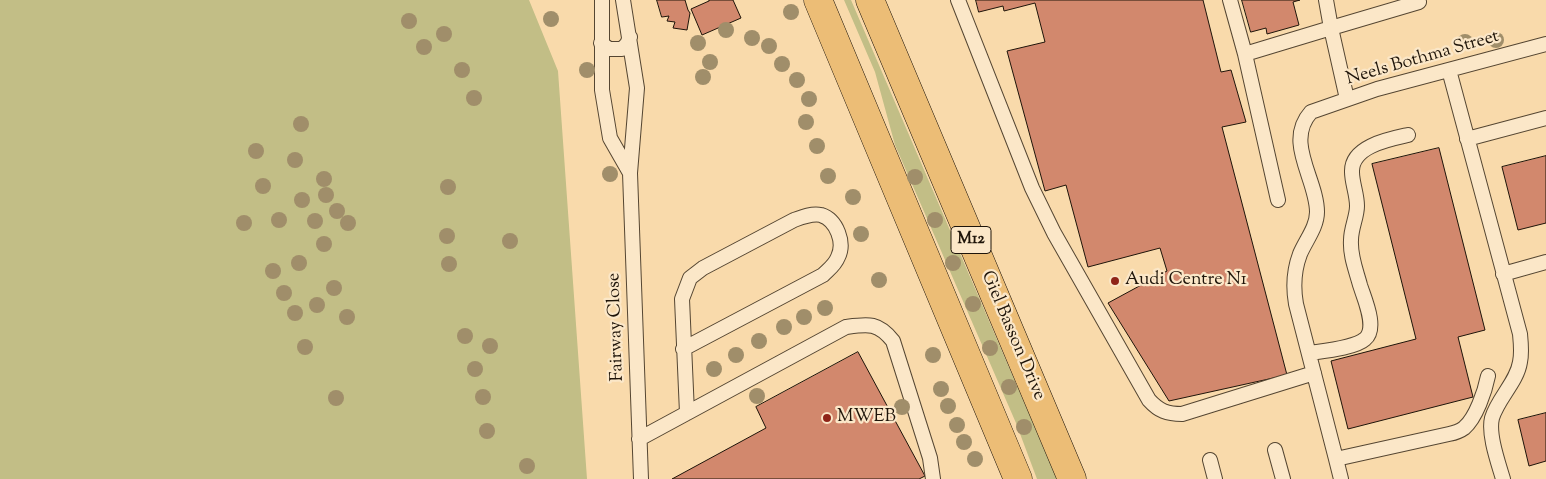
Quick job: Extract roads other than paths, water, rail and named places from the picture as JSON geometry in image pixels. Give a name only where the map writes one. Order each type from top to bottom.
[{"type":"main road","name":"M12","points":[[818,0],[1018,479]]},
{"type":"main road","name":"Giel Basson Drive","points":[[870,0],[1072,479]]},
{"type":"lane","name":"Fairway Close","points":[[602,0],[602,90],[610,138],[630,173]]},
{"type":"lane","name":"Fairway Close","points":[[623,0],[637,88],[630,173],[641,479]]},
{"type":"lane","points":[[958,0],[1032,188],[1054,233],[1144,392],[1156,407],[1164,412],[1182,414],[1314,372]]},
{"type":"lane","points":[[1230,0],[1245,54],[1278,200]]},
{"type":"lane","points":[[1326,0],[1347,99]]},
{"type":"lane","points":[[1245,54],[1419,2]]},
{"type":"lane","points":[[601,43],[609,48],[622,49],[630,37]]},
{"type":"lane","name":"Neels Bothma Street","points":[[1310,353],[1296,304],[1294,289],[1299,255],[1314,227],[1317,212],[1300,145],[1301,128],[1305,119],[1311,112],[1377,89],[1546,44]]},
{"type":"lane","points":[[1449,70],[1520,334],[1520,363],[1492,419],[1494,445],[1503,479]]},
{"type":"lane","points":[[1467,139],[1546,118]]},
{"type":"lane","points":[[1341,479],[1310,353],[1353,345],[1365,340],[1370,333],[1370,320],[1351,254],[1351,238],[1357,210],[1352,170],[1360,153],[1379,142],[1408,135]]},
{"type":"lane","points":[[683,349],[823,275],[834,266],[839,256],[841,245],[835,227],[829,219],[819,215],[806,216],[794,220],[703,268],[690,278],[682,299],[683,349],[687,413]]},
{"type":"lane","points":[[1503,274],[1546,262]]},
{"type":"lane","points":[[639,439],[846,327],[865,324],[875,325],[885,331],[892,341],[930,458],[933,479]]},
{"type":"lane","points":[[1336,459],[1449,434],[1463,429],[1472,420],[1488,376]]},
{"type":"lane","points":[[1275,450],[1283,479]]},
{"type":"lane","points":[[1210,460],[1215,479]]},
{"type":"place","name":"Audi Centre N1","points":[[1115,281]]},
{"type":"place","name":"MWEB","points":[[827,418]]}]
